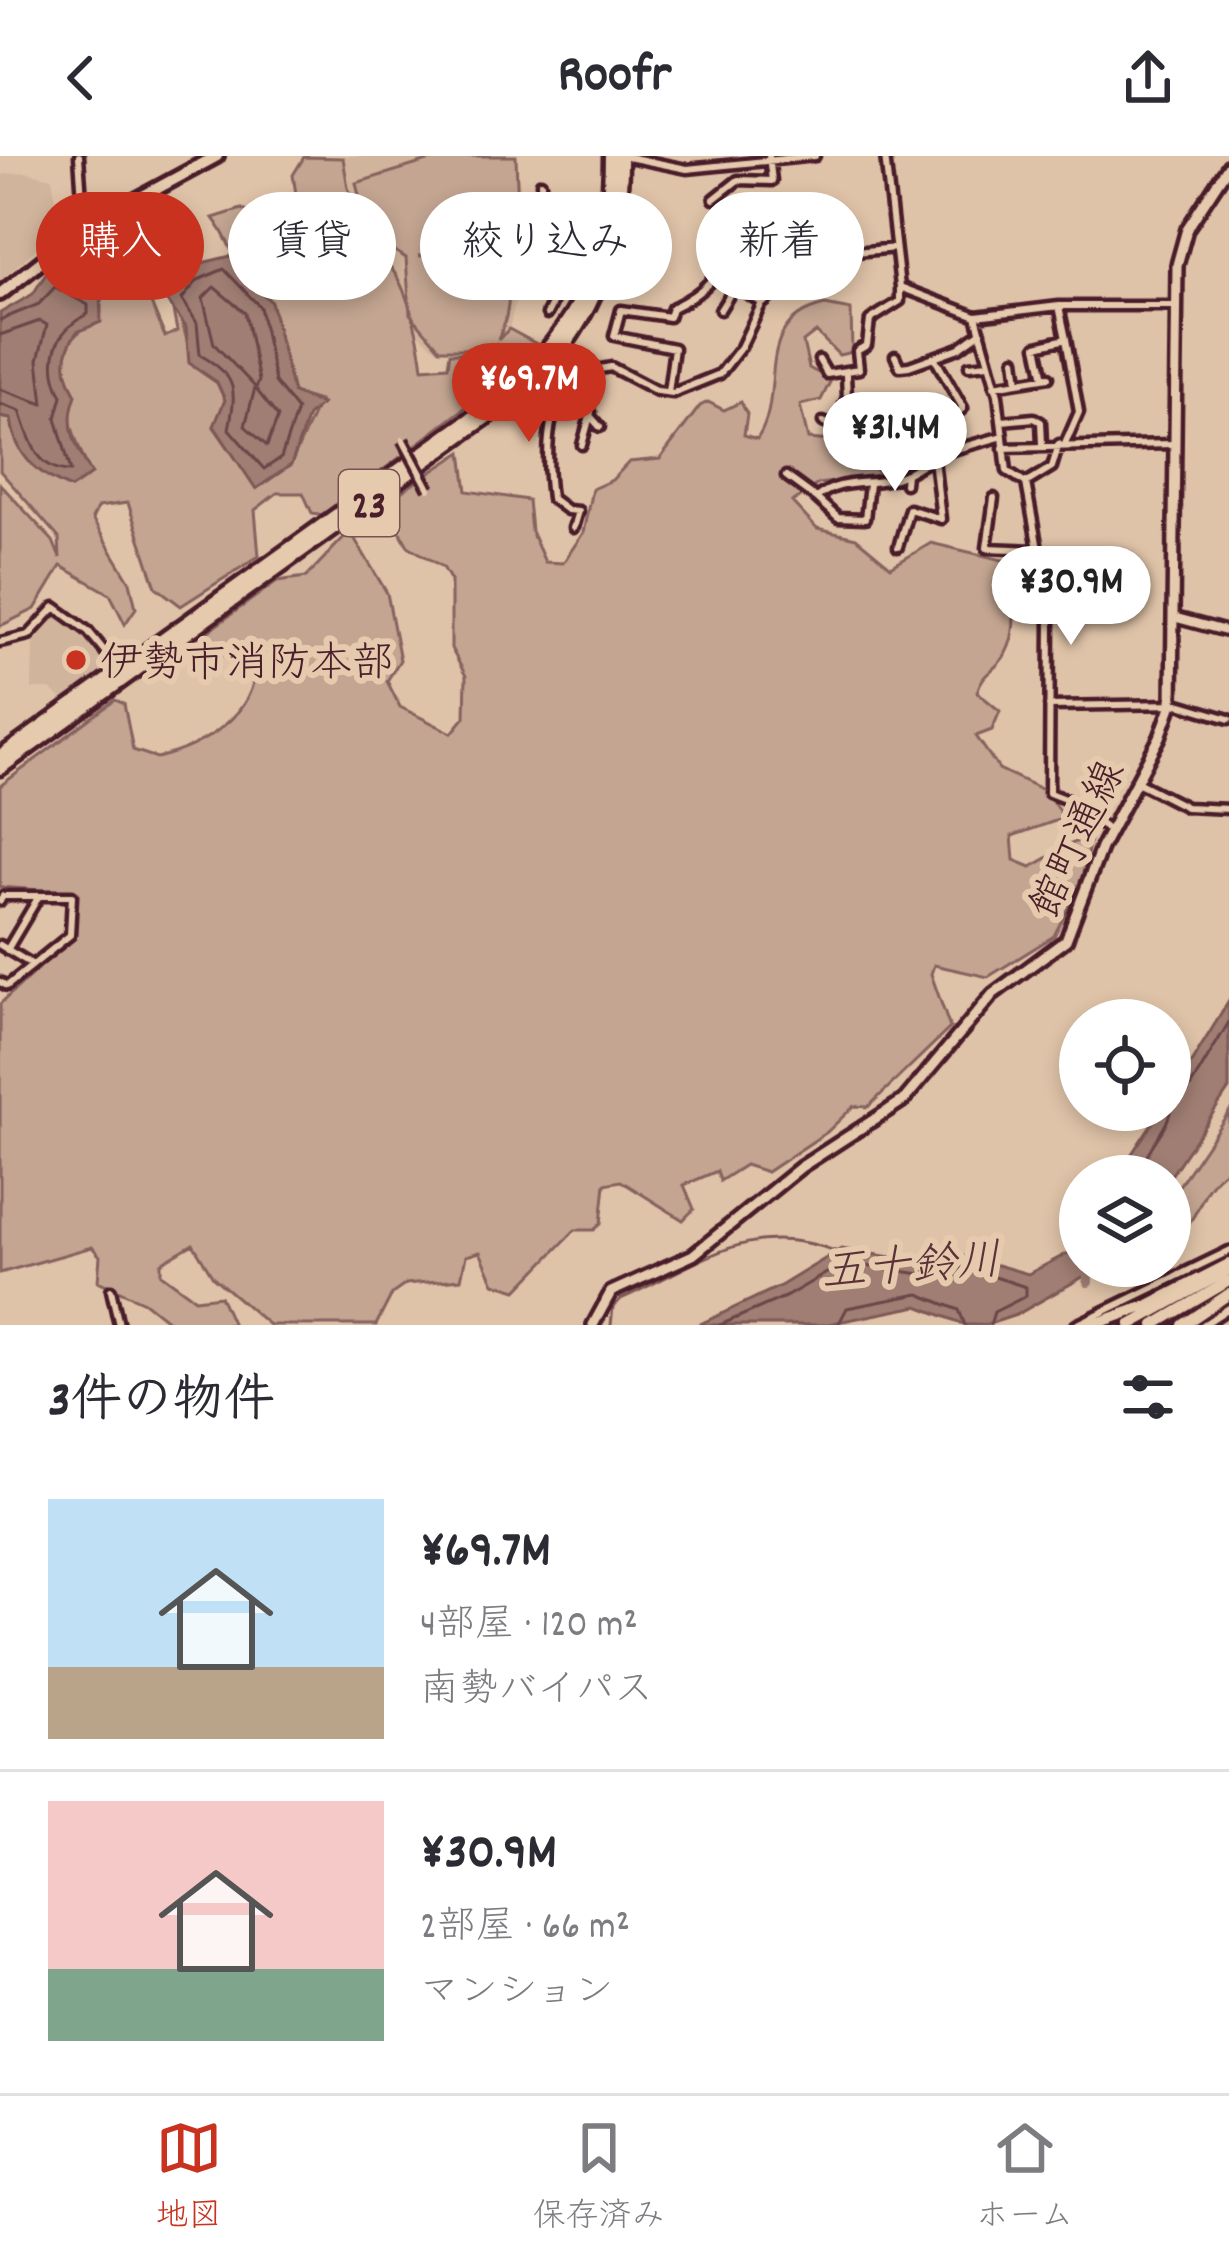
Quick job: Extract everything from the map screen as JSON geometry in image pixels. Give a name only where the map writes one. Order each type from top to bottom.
[{"type":"highway","name":"23","points":[[611,156],[611,192]]},
{"type":"highway","name":"23","points":[[0,757],[504,407],[565,347],[598,291],[616,240],[621,156]]},
{"type":"highway","name":"23","points":[[0,768],[503,394],[561,337],[583,300]]},
{"type":"main road","points":[[150,192],[217,156]]},
{"type":"main road","name":"館町通線","points":[[593,1325],[611,1292],[704,1248],[801,1167],[920,1086],[993,994],[1066,940],[1109,831],[1172,704],[1176,306],[1181,243],[1229,165]]},
{"type":"main road","points":[[0,294],[36,266]]},
{"type":"main road","points":[[1092,1325],[1149,1305],[1229,1267]]},
{"type":"main road","points":[[1130,1325],[1229,1267]]},
{"type":"main road","points":[[1154,1325],[1229,1281]]},
{"type":"main road","points":[[1183,1325],[1229,1294]]},
{"type":"street","points":[[79,156],[82,192]]},
{"type":"street","points":[[621,156],[687,170],[815,156]]},
{"type":"street","points":[[819,360],[827,374],[846,375],[859,369],[857,351],[866,345],[870,320],[900,301],[885,156]]},
{"type":"street","points":[[724,192],[738,180],[772,181],[769,158]]},
{"type":"street","points":[[542,183],[543,192]]},
{"type":"street","points":[[574,374],[611,367],[668,392],[720,374],[764,304],[818,256],[895,248]]},
{"type":"street","points":[[900,287],[976,316],[1059,306],[1176,306]]},
{"type":"street","points":[[668,392],[674,348],[614,336],[621,310],[669,317],[672,308],[696,296]]},
{"type":"street","points":[[547,314],[551,300]]},
{"type":"street","points":[[720,310],[728,300]]},
{"type":"street","points":[[758,300],[764,304]]},
{"type":"street","points":[[1026,483],[1052,467],[1079,412],[1059,306]]},
{"type":"street","points":[[976,316],[1002,421],[1007,471],[1026,483]]},
{"type":"street","points":[[895,356],[900,367],[934,357],[981,332]]},
{"type":"street","points":[[994,386],[1046,377],[1037,346],[1066,339]]},
{"type":"street","points":[[565,347],[573,356],[574,374],[552,419],[548,468],[551,498],[567,510],[578,511],[573,528]]},
{"type":"street","points":[[847,397],[920,424],[944,422],[963,408],[934,357]]},
{"type":"street","points":[[1015,359],[1018,382]]},
{"type":"street","points":[[969,366],[988,364]]},
{"type":"street","points":[[823,422],[836,427],[847,397],[846,375]]},
{"type":"street","points":[[568,391],[601,427]]},
{"type":"street","points":[[919,410],[929,451],[942,453]]},
{"type":"street","points":[[582,445],[591,412]]},
{"type":"street","points":[[1002,421],[1034,418],[1041,422],[1042,444]]},
{"type":"street","points":[[942,453],[944,422]]},
{"type":"street","points":[[816,498],[840,482],[869,484],[906,473],[942,453],[1003,436]]},
{"type":"street","points":[[403,440],[429,489]]},
{"type":"street","points":[[1003,448],[1174,444]]},
{"type":"street","points":[[898,547],[909,509],[940,519],[934,459]]},
{"type":"street","points":[[904,484],[906,473]]},
{"type":"street","points":[[786,476],[838,518],[865,519],[869,484]]},
{"type":"street","points":[[1026,483],[1049,615],[1050,796],[1075,802],[1109,831]]},
{"type":"street","points":[[994,498],[988,548],[1035,550]]},
{"type":"street","points":[[0,642],[29,635],[55,607],[88,631],[123,674]]},
{"type":"street","points":[[1173,617],[1229,632]]},
{"type":"street","points":[[1048,706],[1172,704],[1229,719]]},
{"type":"street","points":[[1136,782],[1186,808],[1229,808]]},
{"type":"street","points":[[0,901],[3,896],[72,896],[70,935],[7,986],[0,982]]},
{"type":"street","points":[[34,965],[4,948],[39,896]]},
{"type":"street","points":[[1076,1325],[1229,1251]]},
{"type":"street","points":[[111,1290],[119,1325]]},
{"type":"street","points":[[1203,1325],[1229,1308]]},
{"type":"shaded area","points":[[343,156],[517,156],[520,192],[420,192],[420,300],[515,300],[509,329],[485,352],[437,350],[420,335],[396,275],[396,192],[350,192]]},
{"type":"shaded area","points":[[444,156],[516,156],[517,192],[420,192],[420,300],[508,300],[498,340],[509,329],[544,348],[324,515],[312,513],[303,493],[277,493],[255,510],[259,556],[181,606],[156,587],[128,503],[98,507],[92,519],[130,582],[136,608],[125,624],[110,594],[61,566],[35,609],[0,626],[0,484],[53,541],[60,558],[59,538],[0,471],[0,417],[11,419],[23,453],[49,476],[71,488],[91,474],[68,412],[63,377],[68,346],[101,313],[101,300],[150,300],[165,337],[177,331],[173,311],[180,314],[194,367],[217,383],[225,400],[214,427],[257,488],[291,464],[319,401],[293,393],[269,300],[396,300],[396,276],[409,307],[406,258],[396,252],[396,192],[358,192],[356,183]],"holes":[[[413,317],[440,349],[484,349],[497,343],[485,353],[450,353],[448,366],[423,368]]]},
{"type":"shaded area","points":[[304,157],[343,158],[350,192],[296,192],[293,175]]},
{"type":"shaded area","points":[[26,172],[52,178],[55,192],[36,192],[36,249],[0,281],[0,175]]},
{"type":"shaded area","points":[[228,213],[228,243],[225,237],[213,218]]},
{"type":"shaded area","points":[[825,305],[851,310],[852,352],[839,355],[816,332],[803,342],[809,368],[831,380],[821,400],[800,405],[808,439],[866,444],[879,476],[818,484],[792,502],[817,529],[856,538],[891,567],[931,543],[1007,561],[1013,633],[1005,655],[977,692],[1000,711],[992,730],[976,736],[999,769],[1045,791],[1064,818],[1012,836],[1014,860],[1031,867],[1075,842],[1090,840],[1081,882],[1054,936],[988,977],[934,965],[931,974],[950,1028],[868,1107],[854,1106],[827,1132],[767,1172],[745,1165],[720,1181],[717,1171],[684,1185],[694,1209],[683,1220],[621,1181],[605,1184],[601,1224],[594,1230],[575,1230],[517,1290],[494,1283],[480,1252],[466,1256],[461,1279],[406,1284],[392,1294],[376,1325],[269,1325],[213,1277],[193,1244],[161,1263],[161,1274],[195,1299],[220,1296],[233,1325],[173,1325],[144,1302],[98,1281],[100,1256],[92,1247],[0,1273],[0,1004],[73,936],[78,893],[0,887],[0,786],[115,700],[124,704],[133,750],[157,758],[208,737],[246,699],[255,665],[205,650],[199,641],[203,635],[277,581],[306,577],[350,531],[387,593],[400,660],[387,681],[400,707],[452,733],[465,717],[466,676],[451,648],[451,581],[443,567],[408,546],[384,503],[462,452],[467,491],[528,500],[531,531],[545,562],[563,563],[583,533],[592,489],[612,480],[629,462],[660,459],[700,406],[708,402],[724,410],[741,402],[747,414],[744,435],[757,439],[766,421],[778,343],[802,314]]},
{"type":"shaded area","points":[[58,611],[88,634],[110,663],[108,672],[67,703],[50,689],[32,689],[33,638]]},
{"type":"shaded area","points":[[1229,1112],[1229,1168],[1209,1187],[1191,1219],[1191,1168]]},
{"type":"water","points":[[228,257],[228,300],[271,302],[293,393],[322,404],[308,416],[291,465],[256,489],[214,426],[225,400],[217,382],[189,363],[186,327],[166,300],[204,300],[204,262]]},
{"type":"water","points":[[36,289],[36,300],[100,300],[101,322],[77,332],[66,356],[68,379],[76,395],[73,435],[92,474],[71,488],[30,462],[18,444],[11,419],[0,417],[0,313]]},
{"type":"water","points":[[1229,1001],[1229,1089],[1185,1155],[1131,1155],[1147,1131],[1191,1131],[1191,1063]]},
{"type":"water","name":"五十鈴川","points":[[841,1249],[922,1262],[966,1256],[1028,1274],[1059,1258],[1059,1287],[1065,1287],[1016,1315],[986,1325],[966,1325],[918,1306],[823,1325],[698,1325],[782,1285]]},
{"type":"waterway","name":"五十鈴川","points":[[611,1325],[613,1307],[621,1299],[726,1249],[777,1240],[838,1252]]},
{"type":"place","name":"伊勢市消防本部","points":[[76,660]]}]
